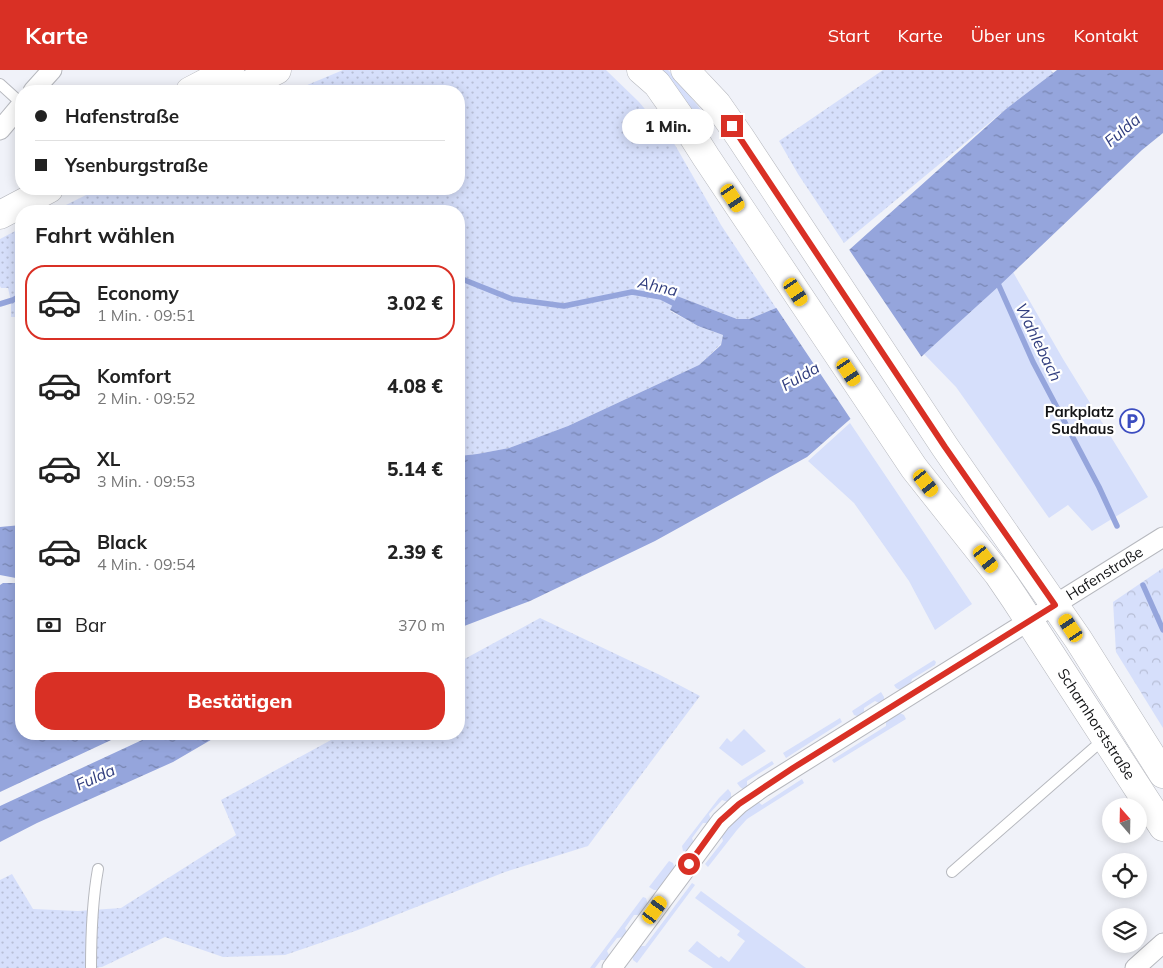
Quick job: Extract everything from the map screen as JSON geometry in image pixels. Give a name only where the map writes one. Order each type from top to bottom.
[{"type":"main road","points":[[201,85],[230,70]]},
{"type":"main road","points":[[248,85],[277,70]]},
{"type":"main road","name":"Scharnhorststraße","points":[[641,70],[657,84],[914,468],[998,574],[1163,827]]},
{"type":"main road","name":"Scharnhorststraße","points":[[685,70],[718,104],[945,447],[1078,639],[1163,774]]},
{"type":"main road","points":[[0,194],[15,185]]},
{"type":"main road","points":[[19,205],[38,195]]},
{"type":"main road","points":[[0,215],[15,207]]},
{"type":"street","points":[[38,85],[52,70]]},
{"type":"street","points":[[0,130],[15,111]]},
{"type":"street","name":"Hafenstraße","points":[[612,968],[720,821],[739,804],[771,782],[1163,537]]},
{"type":"street","points":[[1135,968],[1163,943]]},
{"type":"lane","points":[[0,84],[15,98]]},
{"type":"lane","points":[[952,872],[1105,738]]},
{"type":"lane","points":[[91,968],[91,935],[98,869]]},
{"type":"green space","points":[[343,70],[606,70],[639,102],[675,145],[721,225],[776,308],[749,319],[737,319],[677,296],[670,311],[698,326],[723,335],[721,344],[699,365],[568,426],[509,448],[465,455],[465,205],[66,205],[86,195],[465,195],[465,85],[307,85]]},
{"type":"green space","points":[[654,70],[668,70],[672,74],[702,111],[708,121],[707,125]]},
{"type":"green space","points":[[883,70],[1051,70],[1053,73],[1006,109],[844,243],[798,174],[779,141]]},
{"type":"green space","points":[[15,231],[15,317],[11,317],[11,301],[8,288],[1,288],[0,286],[0,239]]},
{"type":"green space","points":[[1013,272],[1063,359],[1148,497],[1092,531],[1068,505],[1049,518],[956,387],[924,354]]},
{"type":"green space","points":[[850,423],[972,604],[935,630],[909,581],[854,503],[808,461]]},
{"type":"green space","points":[[1163,568],[1163,728],[1116,652],[1113,602]]},
{"type":"green space","points":[[540,618],[700,696],[588,846],[505,872],[358,930],[285,955],[223,957],[165,937],[102,967],[0,968],[0,880],[12,874],[33,909],[78,911],[121,908],[236,835],[221,800],[331,740],[465,740],[465,659]]},
{"type":"green space","points":[[934,660],[936,662],[935,665],[912,679],[910,686],[902,691],[896,688],[894,685]]},
{"type":"green space","points":[[881,692],[884,697],[884,703],[881,704],[875,701],[864,708],[864,715],[860,717],[854,715],[852,711]]},
{"type":"green space","points":[[898,712],[904,715],[906,719],[834,763],[832,760],[886,726],[886,720]]},
{"type":"green space","points":[[840,718],[842,722],[786,758],[783,753]]},
{"type":"green space","points":[[744,729],[766,751],[742,766],[719,748],[727,738],[731,742]]},
{"type":"green space","points":[[772,761],[774,764],[747,781],[747,788],[744,790],[737,783]]},
{"type":"green space","points":[[802,779],[804,783],[747,819],[708,867],[705,864],[723,841],[721,834],[728,824],[757,801],[762,805]]},
{"type":"green space","points":[[728,789],[731,793],[731,799],[728,802],[722,800],[709,814],[711,820],[709,823],[703,823],[692,838],[694,843],[688,851],[683,851],[682,846]]},
{"type":"green space","points":[[669,861],[673,863],[675,869],[659,890],[649,887]]},
{"type":"green space","points":[[692,883],[695,885],[637,963],[633,960],[632,955],[639,946],[645,946]]},
{"type":"green space","points":[[701,891],[806,968],[713,968],[688,951],[697,941],[719,958],[721,956],[729,962],[745,941],[737,935],[740,931],[695,898]]},
{"type":"green space","points":[[643,897],[646,898],[648,905],[641,915],[634,915],[625,928],[627,933],[624,937],[617,938],[607,951],[610,957],[607,960],[601,960],[595,968],[590,968]]},
{"type":"water","name":"Fulda","points":[[1057,70],[1163,70],[1163,133],[1142,150],[999,286],[921,357],[807,457],[655,541],[530,601],[465,626],[465,455],[509,448],[568,426],[699,365],[721,345],[723,335],[698,326],[670,310],[677,296],[737,319],[749,319],[776,308],[787,307],[848,254],[849,250],[1006,109]]},
{"type":"water","points":[[15,526],[15,578],[0,575],[0,527]]},
{"type":"water","points":[[3,583],[15,583],[15,740],[111,740],[0,792],[0,585]]},
{"type":"water","name":"Fulda","points":[[142,740],[211,740],[173,762],[37,823],[0,842],[0,806]]},
{"type":"pier","points":[[848,248],[923,359],[852,421],[775,306],[786,304],[846,252]]},
{"type":"waterway","name":"Wahlebach","points":[[996,279],[1033,362],[1099,487],[1117,526]]},
{"type":"waterway","name":"Ahna","points":[[465,280],[512,299],[564,306],[632,292],[661,297],[679,306]]},
{"type":"waterway","name":"Ahna","points":[[0,304],[15,299]]},
{"type":"waterway","name":"Wahlebach","points":[[1143,585],[1163,630]]},
{"type":"place","name":"Parkplatz Sudhaus","points":[[1132,421]]},
{"type":"route","points":[[689,864],[720,821],[739,804],[763,787],[1055,605],[945,447],[732,126]]}]
